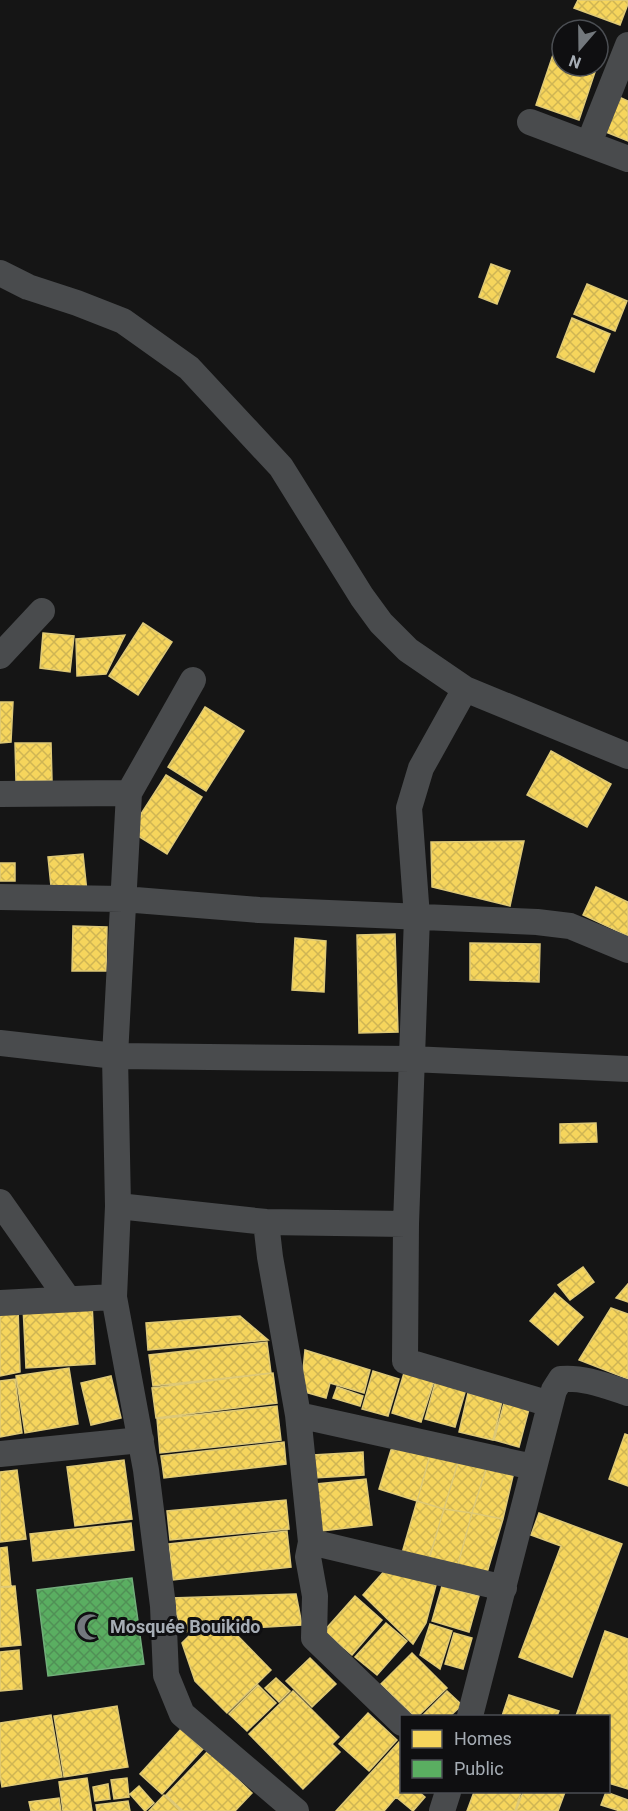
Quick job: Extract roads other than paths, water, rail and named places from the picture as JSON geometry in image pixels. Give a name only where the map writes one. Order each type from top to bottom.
[{"type":"street","points":[[589,143],[628,45]]},
{"type":"street","points":[[530,122],[628,159]]},
{"type":"street","points":[[0,273],[28,286],[123,321],[189,368],[281,467],[362,597],[381,623],[408,650],[465,689],[628,756]]},
{"type":"street","points":[[0,656],[42,611]]},
{"type":"street","points":[[193,680],[129,793],[116,1056],[118,1206],[114,1297],[141,1440],[163,1606],[166,1675],[182,1714],[296,1811]]},
{"type":"street","points":[[465,689],[421,768],[409,808],[417,917],[406,1224],[405,1361],[550,1404]]},
{"type":"street","points":[[0,794],[129,793]]},
{"type":"street","points":[[0,897],[123,899],[259,910],[537,922],[570,926],[628,950]]},
{"type":"street","points":[[0,1043],[116,1056],[411,1059],[628,1069]]},
{"type":"street","points":[[0,1202],[68,1299]]},
{"type":"street","points":[[118,1206],[266,1222],[406,1224]]},
{"type":"street","points":[[266,1222],[298,1415],[310,1542],[308,1557],[315,1596],[314,1638],[400,1721]]},
{"type":"street","points":[[0,1303],[114,1297]]},
{"type":"street","points":[[470,1715],[554,1390],[561,1379],[573,1378],[588,1380],[628,1394]]},
{"type":"street","points":[[298,1415],[533,1467]]},
{"type":"street","points":[[0,1454],[141,1440]]},
{"type":"street","points":[[310,1542],[504,1588]]},
{"type":"street","points":[[442,1811],[447,1793]]},
{"type":"place","name":"Mosquée Bouikido","points":[[90,1627]]}]
